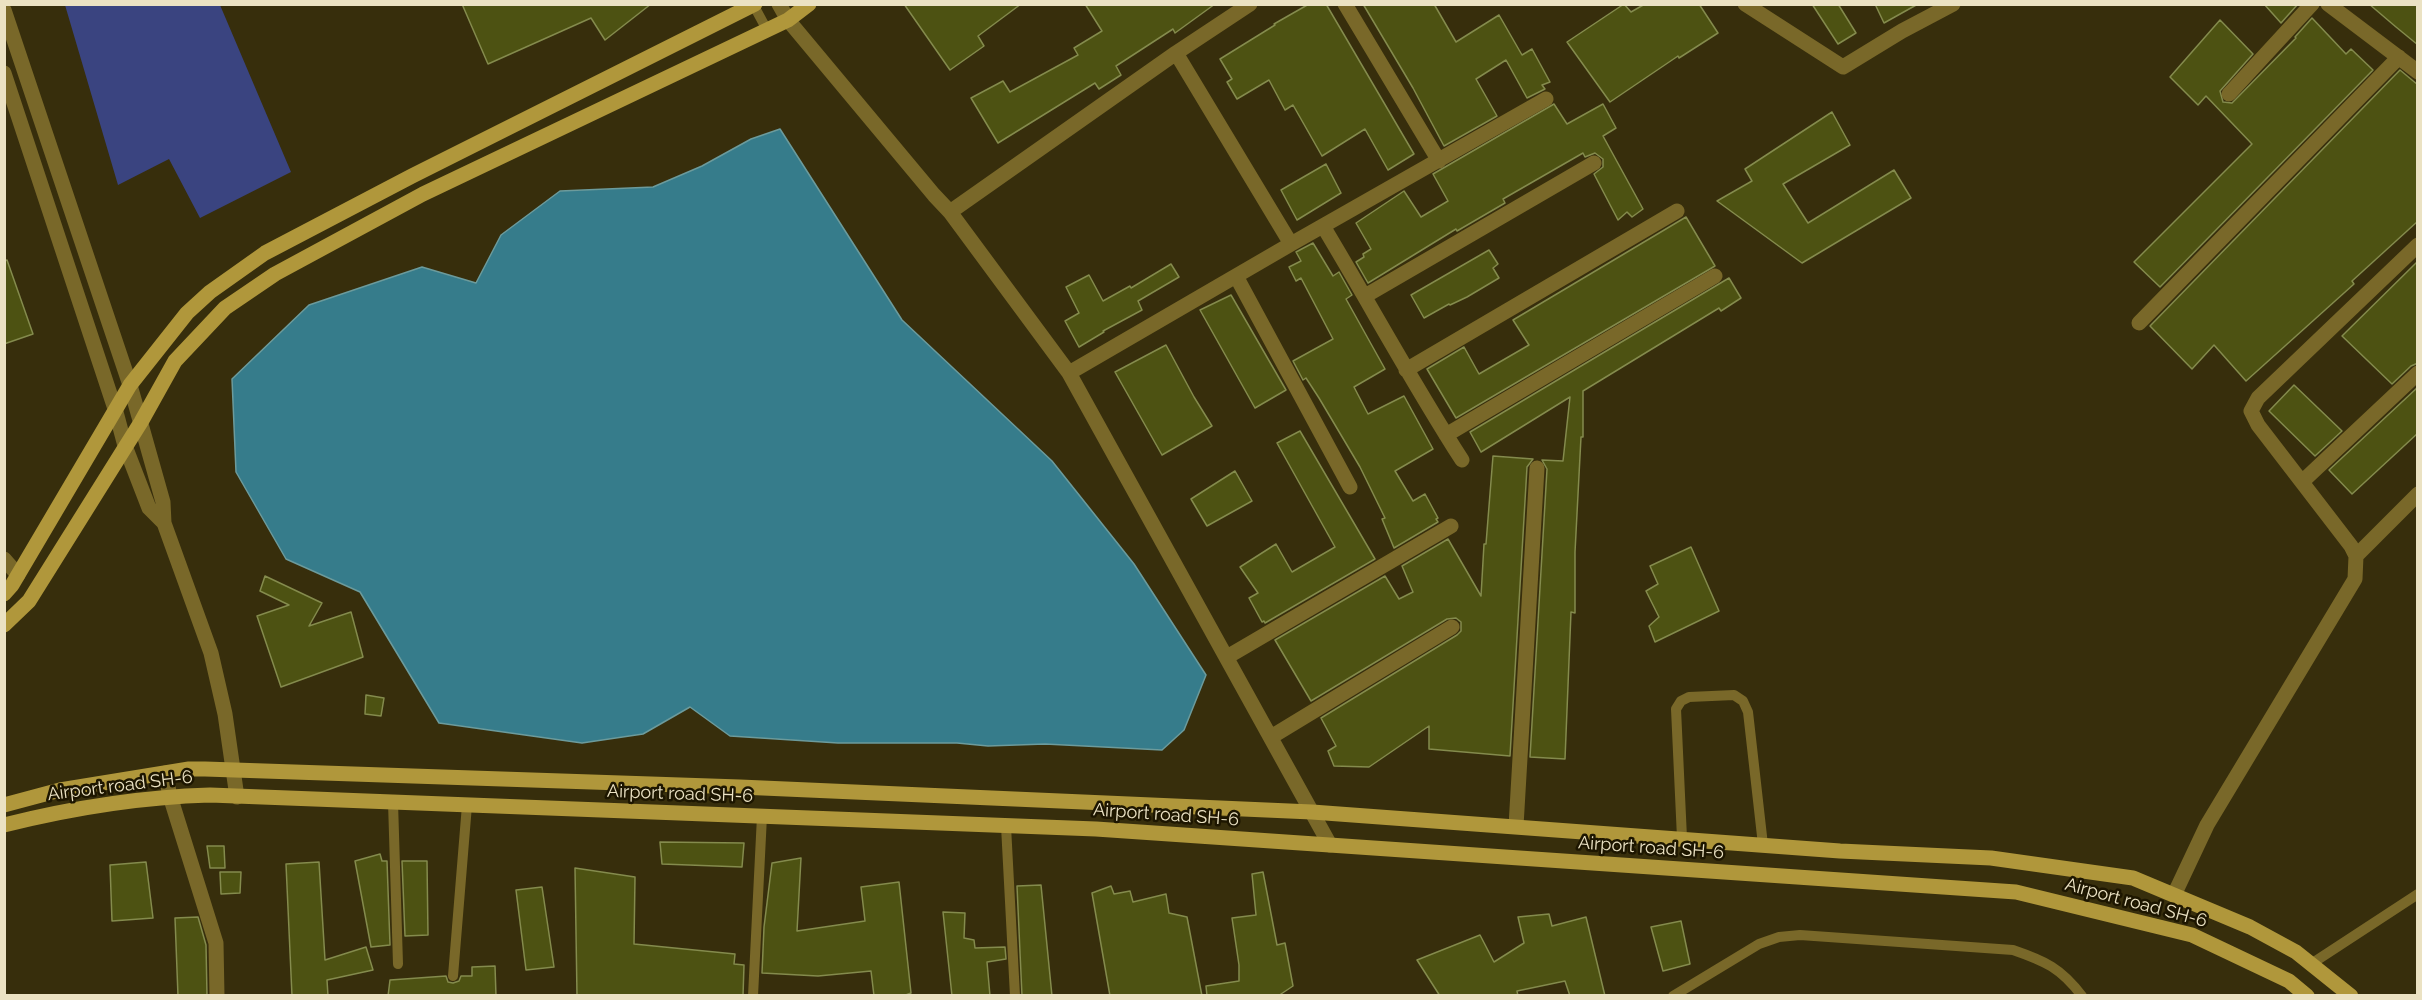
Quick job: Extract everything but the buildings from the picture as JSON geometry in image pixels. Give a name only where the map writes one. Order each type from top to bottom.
[{"type":"main road","points":[[4,625],[29,601],[141,422],[175,361],[225,308],[275,274],[423,194],[788,20],[809,4]]},
{"type":"main road","points":[[4,594],[18,575],[130,385],[187,313],[238,270],[265,253],[412,176],[754,5]]},
{"type":"main road","points":[[4,804],[60,790],[189,769],[234,770],[1312,812],[1763,845],[1991,858],[2133,878],[2250,927],[2296,952],[2351,996]]},
{"type":"main road","points":[[739,815],[740,788]]},
{"type":"main road","name":"Airport road SH-6","points":[[4,825],[62,810],[170,796],[210,795],[1096,829],[2016,892],[2192,935],[2289,981],[2307,996]]},
{"type":"street","points":[[779,4],[788,20],[933,195],[959,221],[1069,373],[1330,845]]},
{"type":"street","points":[[950,212],[1176,53],[1250,4]]},
{"type":"street","points":[[1345,4],[1439,161]]},
{"type":"street","points":[[1745,4],[1843,67],[1902,31],[1953,4]]},
{"type":"street","points":[[2229,94],[2312,4]]},
{"type":"street","points":[[2328,4],[2418,72]]},
{"type":"street","points":[[4,10],[130,385],[163,502],[164,523],[211,653],[225,714],[237,797]]},
{"type":"street","points":[[1176,53],[1291,244]]},
{"type":"street","points":[[2139,323],[2398,57]]},
{"type":"street","points":[[4,73],[116,412],[125,446],[148,508],[164,523]]},
{"type":"street","points":[[1069,373],[1546,99]]},
{"type":"street","points":[[1365,296],[1594,163]]},
{"type":"street","points":[[1406,370],[1677,211]]},
{"type":"street","points":[[1323,226],[1406,370],[1462,460]]},
{"type":"street","points":[[2174,895],[2207,825],[2355,579],[2356,556],[2351,546],[2258,425],[2251,411],[2258,398],[2418,245]]},
{"type":"street","points":[[1236,276],[1350,487]]},
{"type":"street","points":[[1446,435],[1715,276]]},
{"type":"street","points":[[2303,481],[2418,373]]},
{"type":"street","points":[[1516,826],[1537,468]]},
{"type":"street","points":[[2356,556],[2418,494]]},
{"type":"street","points":[[1227,657],[1451,526]]},
{"type":"street","points":[[4,559],[18,575]]},
{"type":"street","points":[[1271,737],[1452,627]]},
{"type":"street","points":[[165,773],[170,796],[216,943],[217,996]]},
{"type":"lane","points":[[754,5],[767,30]]},
{"type":"lane","points":[[1682,838],[1676,709],[1681,701],[1689,697],[1734,695],[1743,700],[1748,712],[1763,845]]},
{"type":"lane","points":[[393,802],[398,964]]},
{"type":"lane","points":[[453,976],[467,805]]},
{"type":"lane","points":[[753,996],[762,816]]},
{"type":"lane","points":[[1006,826],[1016,996]]},
{"type":"lane","points":[[2311,964],[2418,894]]},
{"type":"lane","points":[[1673,996],[1759,944],[1779,937],[1800,935],[2013,950],[2058,968],[2082,996]]},
{"type":"shaded area","points":[[65,5],[220,5],[291,172],[200,218],[169,159],[118,185]]},
{"type":"shaded area","points":[[780,129],[902,320],[1052,461],[1134,564],[1206,675],[1184,730],[1162,750],[1045,744],[988,746],[957,743],[838,743],[730,736],[690,707],[643,734],[582,743],[439,723],[360,592],[286,559],[236,472],[232,379],[309,305],[422,267],[476,283],[501,235],[560,191],[653,187],[702,166],[751,139]]}]
